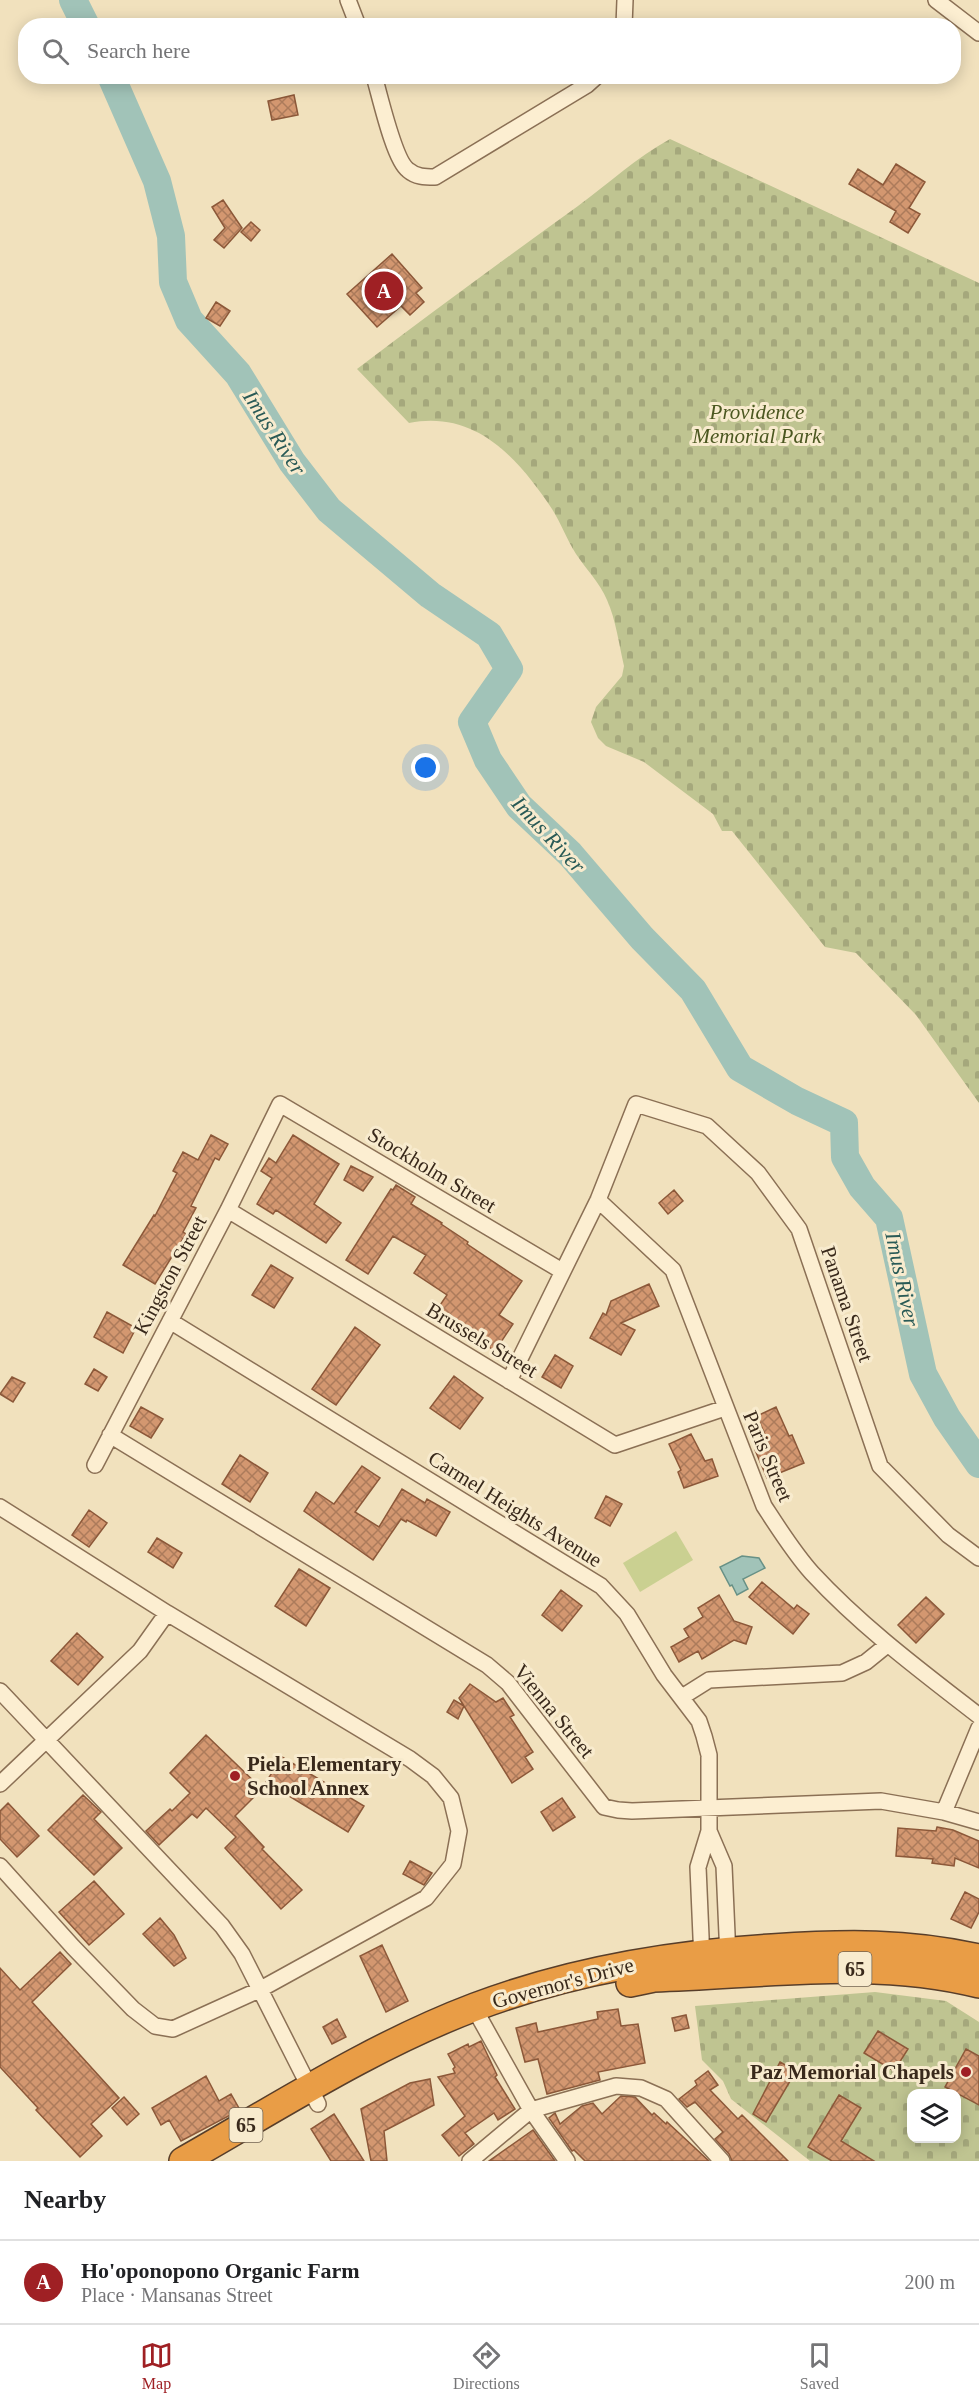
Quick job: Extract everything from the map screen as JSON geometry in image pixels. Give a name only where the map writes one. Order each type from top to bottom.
[{"type":"highway","name":"Governor's Drive","points":[[218,2161],[313,2096],[411,2035],[478,2015],[588,1973],[715,1964],[841,1943],[900,1945],[979,1958]]},
{"type":"highway","name":"Governor's Drive","points":[[715,1964],[876,1969],[924,1973],[979,1984]]},
{"type":"highway","name":"Governor's Drive","points":[[183,2161],[313,2096]]},
{"type":"street","points":[[348,0],[355,18]]},
{"type":"street","points":[[624,18],[625,0]]},
{"type":"street","points":[[936,0],[959,18]]},
{"type":"street","points":[[961,19],[979,33]]},
{"type":"street","points":[[376,84],[398,155],[407,170],[421,177],[435,177],[588,84]]},
{"type":"street","name":"Kingston Street","points":[[95,1465],[228,1210],[280,1104]]},
{"type":"street","name":"Stockholm Street","points":[[280,1104],[562,1272]]},
{"type":"street","name":"Panama Street","points":[[598,1200],[636,1104],[707,1126],[758,1173],[799,1229],[880,1466],[948,1535],[979,1558]]},
{"type":"street","points":[[509,1381],[598,1200]]},
{"type":"street","name":"Paris Street","points":[[598,1200],[673,1270],[764,1506],[783,1536],[812,1572],[887,1645],[979,1716]]},
{"type":"street","name":"Brussels Street","points":[[228,1210],[615,1445],[725,1408]]},
{"type":"street","name":"Carmel Heights Avenue","points":[[170,1321],[601,1586],[627,1614],[664,1675],[699,1721],[709,1755],[709,1831],[698,1867],[715,1964]]},
{"type":"street","name":"Vienna Street","points":[[110,1435],[487,1665],[508,1683],[604,1806],[632,1811],[881,1801],[945,1812],[979,1822]]},
{"type":"street","points":[[0,1507],[167,1613],[400,1753],[433,1776],[451,1798],[459,1831],[453,1864],[426,1898],[259,1990],[173,2029],[155,2026],[133,2010],[0,1866]]},
{"type":"street","points":[[0,1784],[140,1651],[167,1613]]},
{"type":"street","points":[[682,1697],[709,1680],[842,1673],[866,1662],[887,1645]]},
{"type":"street","points":[[0,1691],[222,1926],[242,1954],[313,2096]]},
{"type":"street","points":[[945,1812],[979,1728]]},
{"type":"street","name":"Carmel Heights Avenue","points":[[709,1831],[724,1866],[715,1964]]},
{"type":"street","points":[[478,2015],[531,2110],[567,2161]]},
{"type":"street","points":[[470,2161],[531,2110],[616,2086],[641,2088],[666,2099],[722,2161]]},
{"type":"green space","name":"Providence Memorial Park","points":[[670,139],[979,283],[979,1103],[916,1015],[856,953],[825,947],[732,831],[722,831],[713,814],[644,762],[606,746],[598,738],[591,722],[596,707],[622,676],[624,666],[613,616],[601,588],[576,554],[552,509],[525,472],[493,442],[475,431],[455,424],[433,421],[409,423],[357,369],[634,162]]},
{"type":"green space","points":[[676,1531],[693,1560],[640,1592],[623,1563]]},
{"type":"green space","points":[[875,1992],[946,2001],[979,2022],[979,2161],[810,2161],[731,2099],[723,2081],[702,2060],[695,2006]]},
{"type":"water","points":[[742,1556],[759,1558],[765,1568],[743,1579],[748,1589],[737,1595],[720,1567]]},
{"type":"building","points":[[294,95],[298,115],[272,120],[268,101]]},
{"type":"building","points":[[896,164],[925,182],[909,208],[920,214],[908,233],[890,222],[896,211],[849,184],[858,169],[883,185]]},
{"type":"building","points":[[223,200],[242,228],[224,248],[214,240],[225,228],[212,207]]},
{"type":"building","points":[[251,222],[260,230],[251,241],[241,232]]},
{"type":"building","points":[[392,254],[422,288],[416,293],[424,302],[410,315],[401,306],[377,327],[347,294]]},
{"type":"building","points":[[216,302],[230,311],[220,326],[206,318]]},
{"type":"building","points":[[211,1135],[228,1144],[219,1160],[215,1158],[191,1206],[196,1208],[183,1232],[186,1234],[155,1284],[123,1265],[155,1216],[177,1173],[173,1171],[183,1152],[198,1160]]},
{"type":"building","points":[[293,1135],[339,1164],[314,1204],[341,1223],[326,1243],[276,1210],[273,1214],[257,1204],[272,1178],[261,1171],[269,1158],[276,1163]]},
{"type":"building","points":[[351,1166],[373,1177],[363,1191],[344,1180]]},
{"type":"building","points":[[396,1185],[415,1197],[411,1204],[442,1223],[468,1242],[467,1244],[522,1281],[499,1315],[513,1324],[495,1351],[436,1311],[447,1295],[414,1273],[426,1255],[393,1236],[368,1274],[346,1260],[391,1189],[393,1190]]},
{"type":"building","points":[[674,1190],[683,1201],[668,1214],[659,1203]]},
{"type":"building","points":[[271,1265],[293,1278],[274,1308],[252,1295]]},
{"type":"building","points":[[649,1284],[659,1306],[621,1323],[635,1330],[621,1355],[590,1338],[603,1313],[606,1315],[611,1301]]},
{"type":"building","points":[[107,1312],[136,1328],[123,1353],[94,1337]]},
{"type":"building","points":[[355,1327],[380,1345],[336,1405],[312,1389]]},
{"type":"building","points":[[555,1355],[573,1366],[561,1388],[542,1377]]},
{"type":"building","points":[[94,1369],[107,1377],[98,1391],[85,1384]]},
{"type":"building","points":[[454,1376],[483,1398],[460,1429],[430,1408]]},
{"type":"building","points":[[12,1377],[25,1383],[13,1402],[0,1394]]},
{"type":"building","points":[[141,1407],[163,1419],[151,1438],[130,1426]]},
{"type":"building","points":[[776,1407],[804,1463],[767,1478],[755,1450],[769,1444],[757,1416]]},
{"type":"building","points":[[691,1434],[705,1461],[712,1459],[718,1476],[684,1488],[678,1472],[681,1470],[669,1444]]},
{"type":"building","points":[[240,1455],[268,1473],[250,1502],[222,1484]]},
{"type":"building","points":[[362,1466],[380,1478],[355,1512],[379,1527],[402,1489],[425,1503],[427,1499],[450,1512],[436,1536],[401,1519],[373,1560],[304,1511],[316,1492],[334,1504]]},
{"type":"building","points":[[606,1496],[622,1504],[610,1526],[595,1518]]},
{"type":"building","points":[[89,1510],[107,1523],[89,1547],[72,1535]]},
{"type":"building","points":[[157,1538],[182,1553],[173,1568],[148,1552]]},
{"type":"building","points":[[299,1569],[330,1588],[306,1626],[275,1606]]},
{"type":"building","points":[[762,1582],[794,1609],[797,1605],[809,1614],[793,1634],[749,1597]]},
{"type":"building","points":[[561,1590],[582,1606],[562,1631],[542,1615]]},
{"type":"building","points":[[719,1595],[734,1621],[752,1627],[746,1644],[734,1640],[702,1659],[698,1651],[679,1662],[671,1647],[689,1637],[684,1629],[703,1617],[698,1608]]},
{"type":"building","points":[[926,1597],[944,1614],[916,1643],[898,1625]]},
{"type":"building","points":[[77,1633],[103,1657],[78,1685],[51,1661]]},
{"type":"building","points":[[470,1684],[496,1702],[503,1698],[514,1715],[510,1717],[533,1752],[525,1757],[533,1769],[512,1783],[459,1698]]},
{"type":"building","points":[[454,1700],[464,1706],[458,1719],[447,1712]]},
{"type":"building","points":[[206,1735],[262,1789],[235,1816],[264,1847],[262,1849],[302,1890],[281,1909],[225,1848],[236,1837],[206,1808],[197,1818],[192,1814],[159,1845],[146,1831],[170,1809],[172,1811],[190,1793],[170,1773]]},
{"type":"building","points":[[282,1757],[364,1806],[348,1832],[266,1782]]},
{"type":"building","points":[[83,1795],[101,1812],[94,1819],[122,1848],[94,1875],[48,1830]]},
{"type":"building","points":[[562,1798],[575,1817],[553,1831],[541,1812]]},
{"type":"building","points":[[8,1803],[39,1836],[17,1857],[0,1839],[0,1811]]},
{"type":"building","points":[[937,1827],[953,1830],[979,1841],[979,1868],[955,1858],[954,1866],[932,1863],[933,1859],[896,1856],[898,1828],[936,1831]]},
{"type":"building","points":[[410,1861],[432,1873],[424,1885],[403,1874]]},
{"type":"building","points":[[94,1881],[124,1914],[89,1945],[59,1912]]},
{"type":"building","points":[[965,1892],[979,1899],[979,1912],[971,1928],[951,1919]]},
{"type":"building","points":[[160,1918],[174,1935],[186,1958],[174,1966],[143,1934]]},
{"type":"building","points":[[382,1945],[408,2001],[386,2012],[360,1956]]},
{"type":"building","points":[[60,1952],[71,1964],[32,2002],[119,2098],[91,2124],[102,2136],[80,2157],[0,2067],[0,1968],[20,1990]]},
{"type":"building","points":[[618,2009],[621,2026],[638,2024],[645,2063],[598,2072],[600,2080],[547,2094],[538,2059],[525,2062],[516,2028],[536,2023],[538,2032],[598,2019],[597,2012]]},
{"type":"building","points":[[686,2015],[689,2028],[675,2031],[672,2018]]},
{"type":"building","points":[[337,2019],[346,2037],[332,2044],[323,2027]]},
{"type":"building","points":[[878,2031],[908,2049],[894,2071],[864,2053]]},
{"type":"building","points":[[481,2041],[497,2075],[495,2077],[515,2109],[498,2120],[494,2113],[465,2133],[474,2144],[459,2156],[442,2135],[465,2116],[438,2077],[455,2073],[453,2069],[455,2067],[448,2054],[468,2044],[469,2047]]},
{"type":"building","name":"Paz Memorial Chapels","points":[[966,2049],[979,2056],[979,2105],[961,2095],[961,2089],[945,2087]]},
{"type":"building","points":[[780,2062],[796,2071],[766,2122],[753,2114]]},
{"type":"building","points":[[708,2071],[718,2085],[710,2090],[738,2119],[742,2115],[788,2161],[732,2161],[729,2154],[715,2139],[723,2132],[695,2102],[687,2107],[679,2099],[697,2085],[695,2081]]},
{"type":"building","points":[[206,2076],[219,2101],[231,2094],[240,2110],[181,2141],[169,2120],[161,2125],[152,2108]]},
{"type":"building","points":[[430,2079],[434,2105],[384,2131],[387,2161],[371,2161],[361,2109],[410,2083]]},
{"type":"building","points":[[839,2095],[861,2108],[841,2141],[874,2161],[832,2161],[808,2147]]},
{"type":"building","points":[[621,2096],[635,2097],[652,2115],[654,2113],[666,2124],[667,2122],[709,2161],[585,2161],[574,2150],[572,2151],[549,2118],[555,2113],[560,2124],[582,2106],[593,2103],[602,2114]]},
{"type":"building","points":[[124,2097],[139,2114],[127,2125],[112,2108]]},
{"type":"building","points":[[334,2114],[364,2161],[331,2161],[311,2129]]},
{"type":"building","points":[[533,2130],[555,2161],[489,2161]]},
{"type":"waterway","name":"Imus River","points":[[73,0],[82,18]]},
{"type":"waterway","name":"Imus River","points":[[115,84],[157,181],[171,236],[173,282],[189,320],[238,374],[292,462],[329,510],[430,595],[489,635],[509,669],[472,722],[488,760],[519,806],[570,854],[642,938],[693,990],[740,1068],[797,1101],[844,1123],[845,1157],[862,1187],[889,1218],[923,1374],[947,1418],[979,1464]]},
{"type":"place","name":"Ho'oponopono Organic Farm","points":[[384,291]]},
{"type":"place","name":"Piela Elementary School Annex","points":[[235,1776]]},
{"type":"place","name":"Paz Memorial Chapels","points":[[966,2072]]}]
